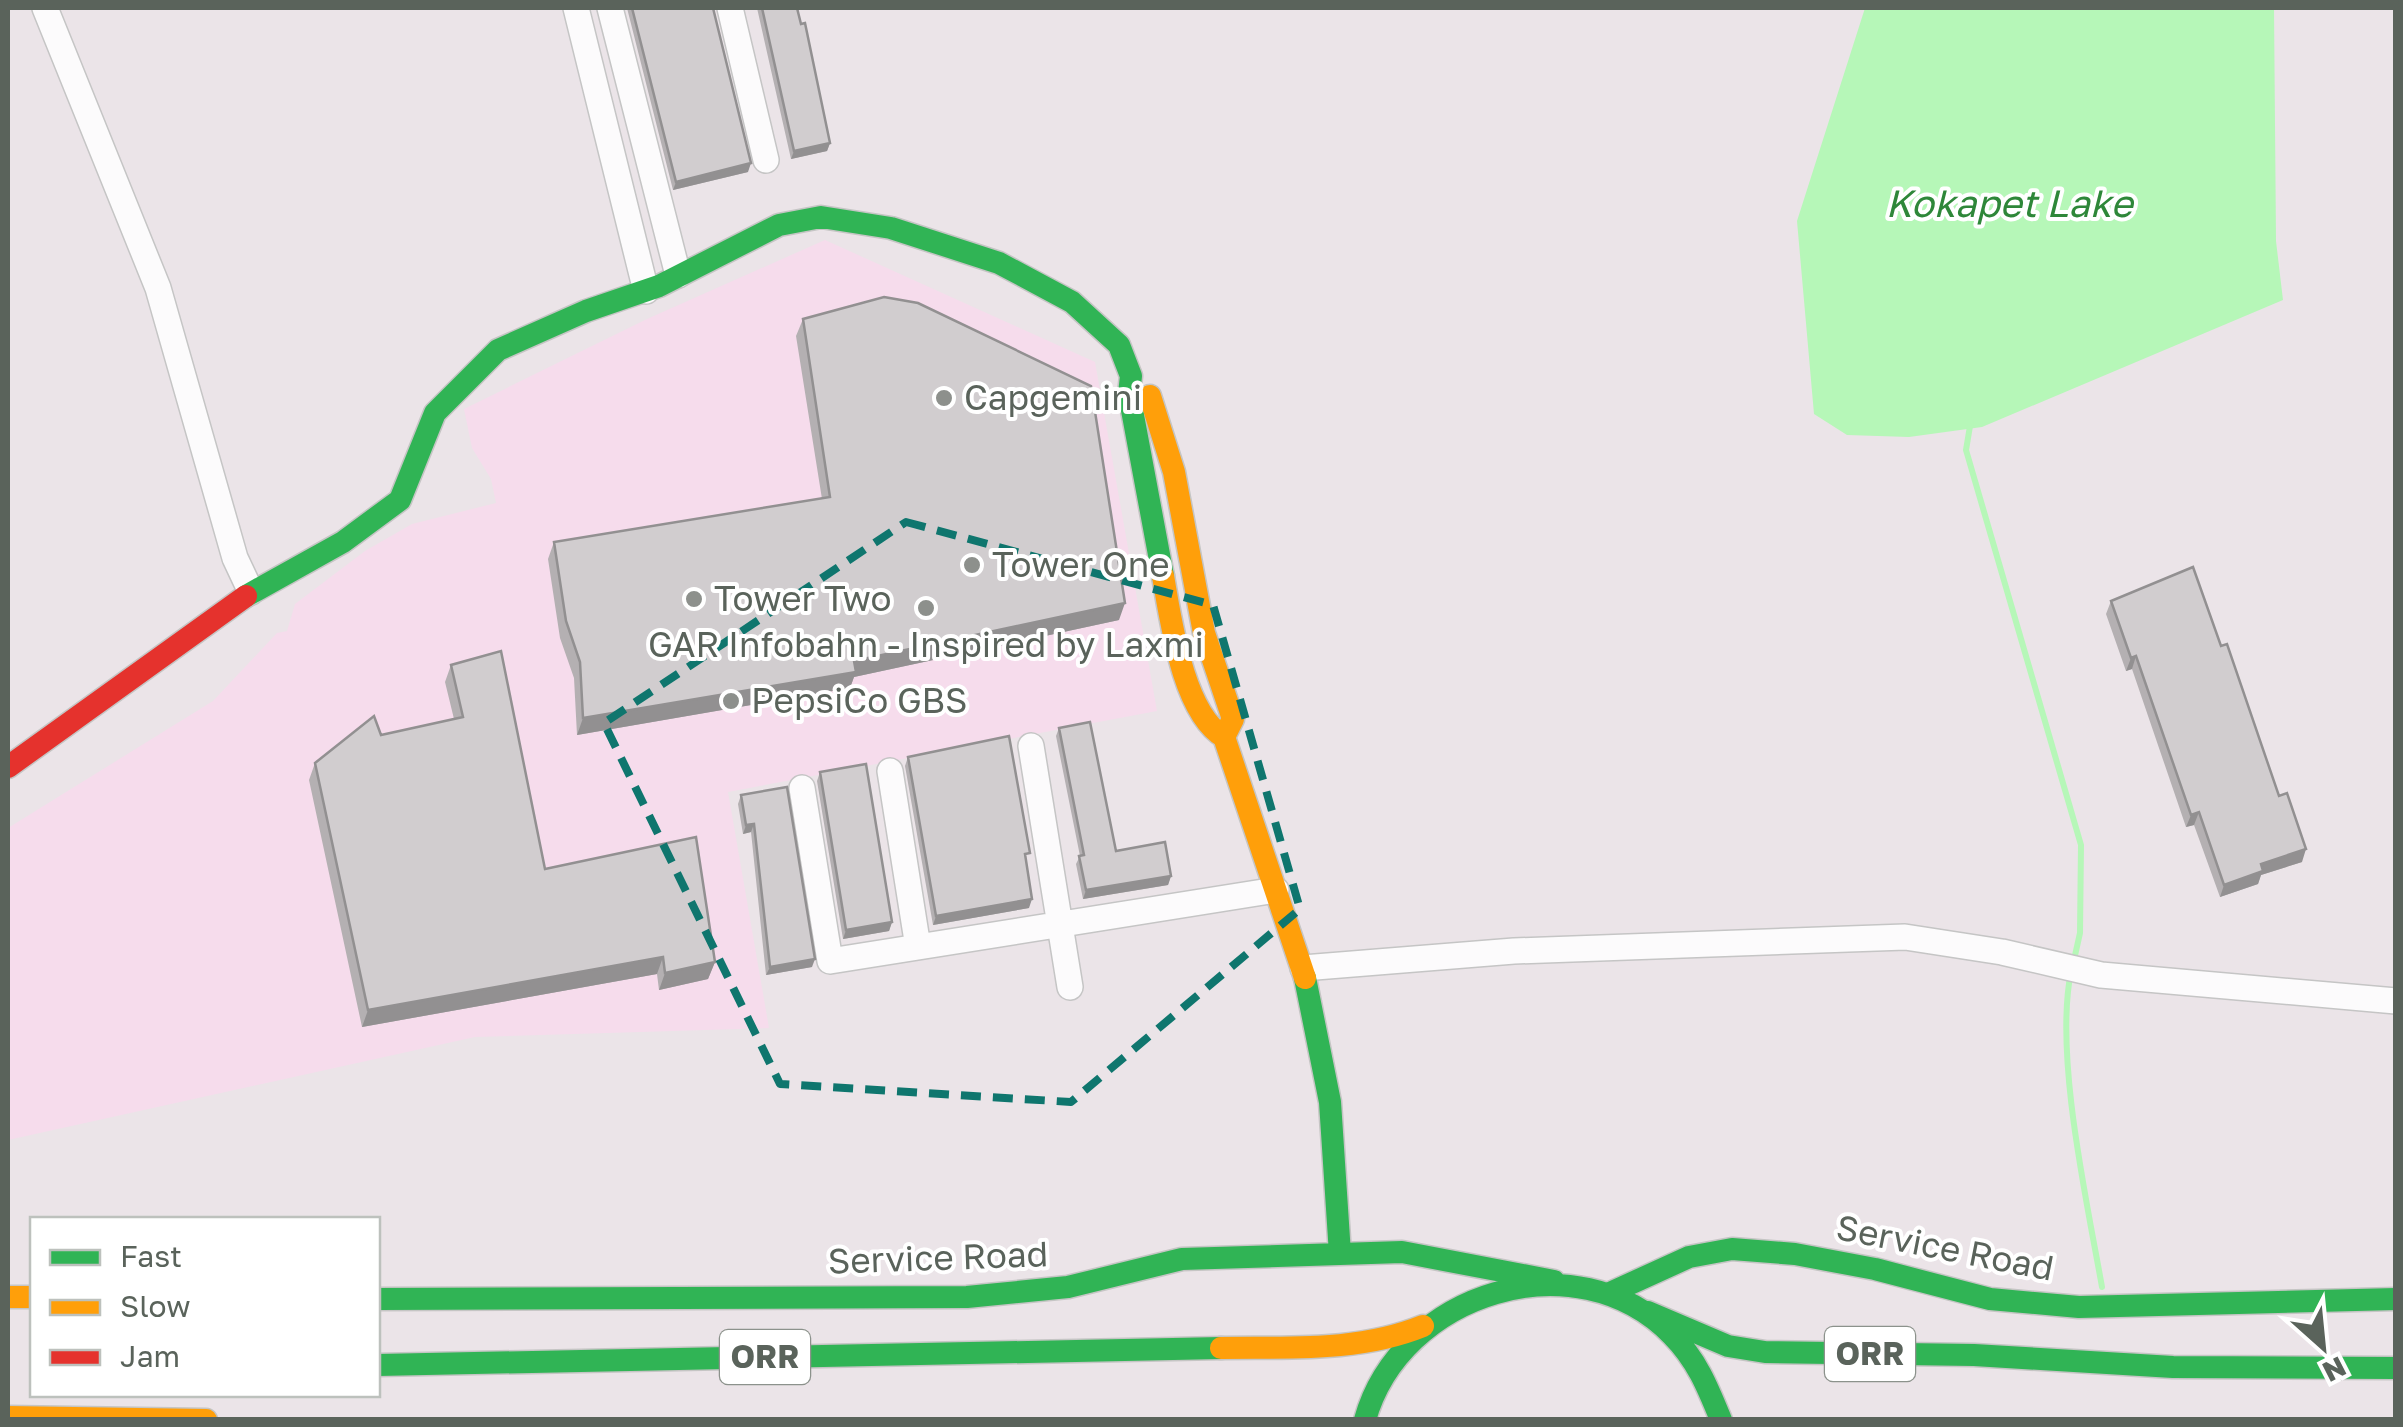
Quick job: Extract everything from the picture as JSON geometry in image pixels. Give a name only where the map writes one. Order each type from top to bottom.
[{"type":"main road","points":[[8,767],[251,592],[344,542],[400,500],[436,413],[498,350],[646,290],[779,225],[821,216],[892,228],[999,264],[1072,302],[1120,345],[1131,376],[1129,394],[1176,648],[1207,727],[1224,737],[1303,968],[1330,1102],[1340,1254]]},
{"type":"main road","name":"Service Road","points":[[1610,1293],[1689,1257],[1732,1249],[1794,1254],[1875,1269],[1990,1299],[2079,1308],[2396,1299]]},
{"type":"main road","name":"Service Road","points":[[380,1300],[967,1297],[1068,1287],[1182,1260],[1402,1252],[1610,1293],[1648,1312]]},
{"type":"main road","points":[[1365,1420],[1388,1366],[1423,1326],[1477,1295],[1507,1285],[1554,1281]]},
{"type":"main road","points":[[1648,1312],[1688,1349],[1716,1396],[1721,1420]]},
{"type":"main road","name":"ORR","points":[[1648,1312],[1728,1346],[1765,1352],[1974,1355],[2173,1367],[2396,1368]]},
{"type":"main road","name":"ORR","points":[[380,1365],[1338,1346],[1394,1338],[1423,1326]]},
{"type":"main road","points":[[8,1417],[206,1420]]},
{"type":"street","points":[[44,8],[158,288],[236,558],[251,592]]},
{"type":"street","points":[[576,8],[646,290]]},
{"type":"street","points":[[610,8],[678,275]]},
{"type":"street","points":[[730,8],[766,160]]},
{"type":"street","points":[[1031,746],[1070,987]]},
{"type":"street","points":[[890,772],[918,947]]},
{"type":"street","points":[[802,788],[830,962],[1276,890]]},
{"type":"street","points":[[1303,968],[1514,951],[1904,937],[2002,952],[2101,975],[2396,1001]]},
{"type":"highlighted area","points":[[906,522],[1213,605],[1300,909],[1071,1102],[780,1084],[604,723]]},
{"type":"shaded area","points":[[825,240],[1095,362],[1157,711],[728,792],[769,1028],[475,1037],[8,1140],[8,828],[213,701],[277,633],[287,631],[295,604],[365,551],[412,524],[496,503],[491,479],[472,448],[464,409],[647,319]]},
{"type":"water","name":"Kokapet Lake","points":[[1865,8],[2274,8],[2276,241],[2283,300],[1982,427],[1909,437],[1847,435],[1814,414],[1797,221]]},
{"type":"building","points":[[632,8],[713,8],[751,163],[676,182]]},
{"type":"building","points":[[762,8],[797,8],[801,24],[805,23],[830,143],[794,151]]},
{"type":"building","points":[[884,297],[918,303],[1091,386],[1125,603],[854,661],[856,672],[583,718],[580,662],[566,621],[554,542],[830,497],[803,319]]},
{"type":"building","points":[[2193,567],[2221,646],[2227,644],[2279,796],[2287,793],[2306,849],[2261,864],[2263,871],[2224,885],[2199,812],[2191,815],[2136,656],[2131,658],[2111,601]]},
{"type":"building","points":[[501,651],[545,869],[696,837],[715,962],[665,973],[663,957],[368,1010],[315,763],[374,716],[381,735],[463,717],[451,665]]},
{"type":"building","points":[[1090,722],[1116,851],[1165,842],[1171,876],[1086,890],[1079,856],[1084,855],[1059,728]]},
{"type":"building","points":[[1009,736],[1030,853],[1025,854],[1032,899],[936,916],[908,757]]},
{"type":"building","points":[[866,764],[892,922],[846,930],[820,772]]},
{"type":"building","points":[[787,787],[815,959],[770,967],[754,824],[746,825],[741,795]]},
{"type":"waterway","points":[[1971,420],[1966,450],[2081,845],[2080,933],[2074,960]]},
{"type":"waterway","points":[[2071,972],[2067,1006],[2069,1085],[2102,1287]]},
{"type":"traffic: fast","points":[[246,596],[343,542],[400,500],[435,413],[498,350],[586,311],[659,286],[779,225],[821,217],[891,228],[999,263],[1072,302],[1119,345],[1131,376],[1129,394],[1163,576]]},
{"type":"traffic: fast","points":[[1305,978],[1330,1102],[1340,1254]]},
{"type":"traffic: fast","points":[[1610,1293],[1689,1257],[1732,1249],[1795,1254],[1875,1269],[1990,1299],[2079,1307],[2396,1299]]},
{"type":"traffic: fast","points":[[380,1299],[967,1297],[1068,1287],[1182,1259],[1402,1252],[1554,1281]]},
{"type":"traffic: fast","points":[[1365,1420],[1384,1376],[1414,1339],[1452,1311],[1496,1293],[1542,1285],[1588,1289],[1633,1305],[1672,1335],[1688,1354],[1721,1420]]},
{"type":"traffic: fast","points":[[1648,1312],[1728,1346],[1765,1352],[1974,1355],[2173,1367],[2396,1368]]},
{"type":"traffic: fast","points":[[380,1365],[1221,1348]]},
{"type":"traffic: slow","points":[[1150,396],[1174,472],[1204,633],[1233,719],[1224,737]]},
{"type":"traffic: slow","points":[[1163,576],[1189,687],[1198,708],[1224,737],[1305,978]]},
{"type":"traffic: slow","points":[[8,1297],[30,1297]]},
{"type":"traffic: slow","points":[[1221,1348],[1349,1344],[1423,1326]]},
{"type":"traffic: slow","points":[[8,1417],[206,1420]]},
{"type":"traffic: jam","points":[[8,767],[246,596]]},
{"type":"place","name":"Capgemini","points":[[944,398]]},
{"type":"place","name":"Tower One","points":[[972,565]]},
{"type":"place","name":"Tower Two","points":[[694,599]]},
{"type":"place","name":"GAR Infobahn - Inspired by Laxmi","points":[[926,608]]},
{"type":"place","name":"PepsiCo GBS","points":[[731,701]]}]
